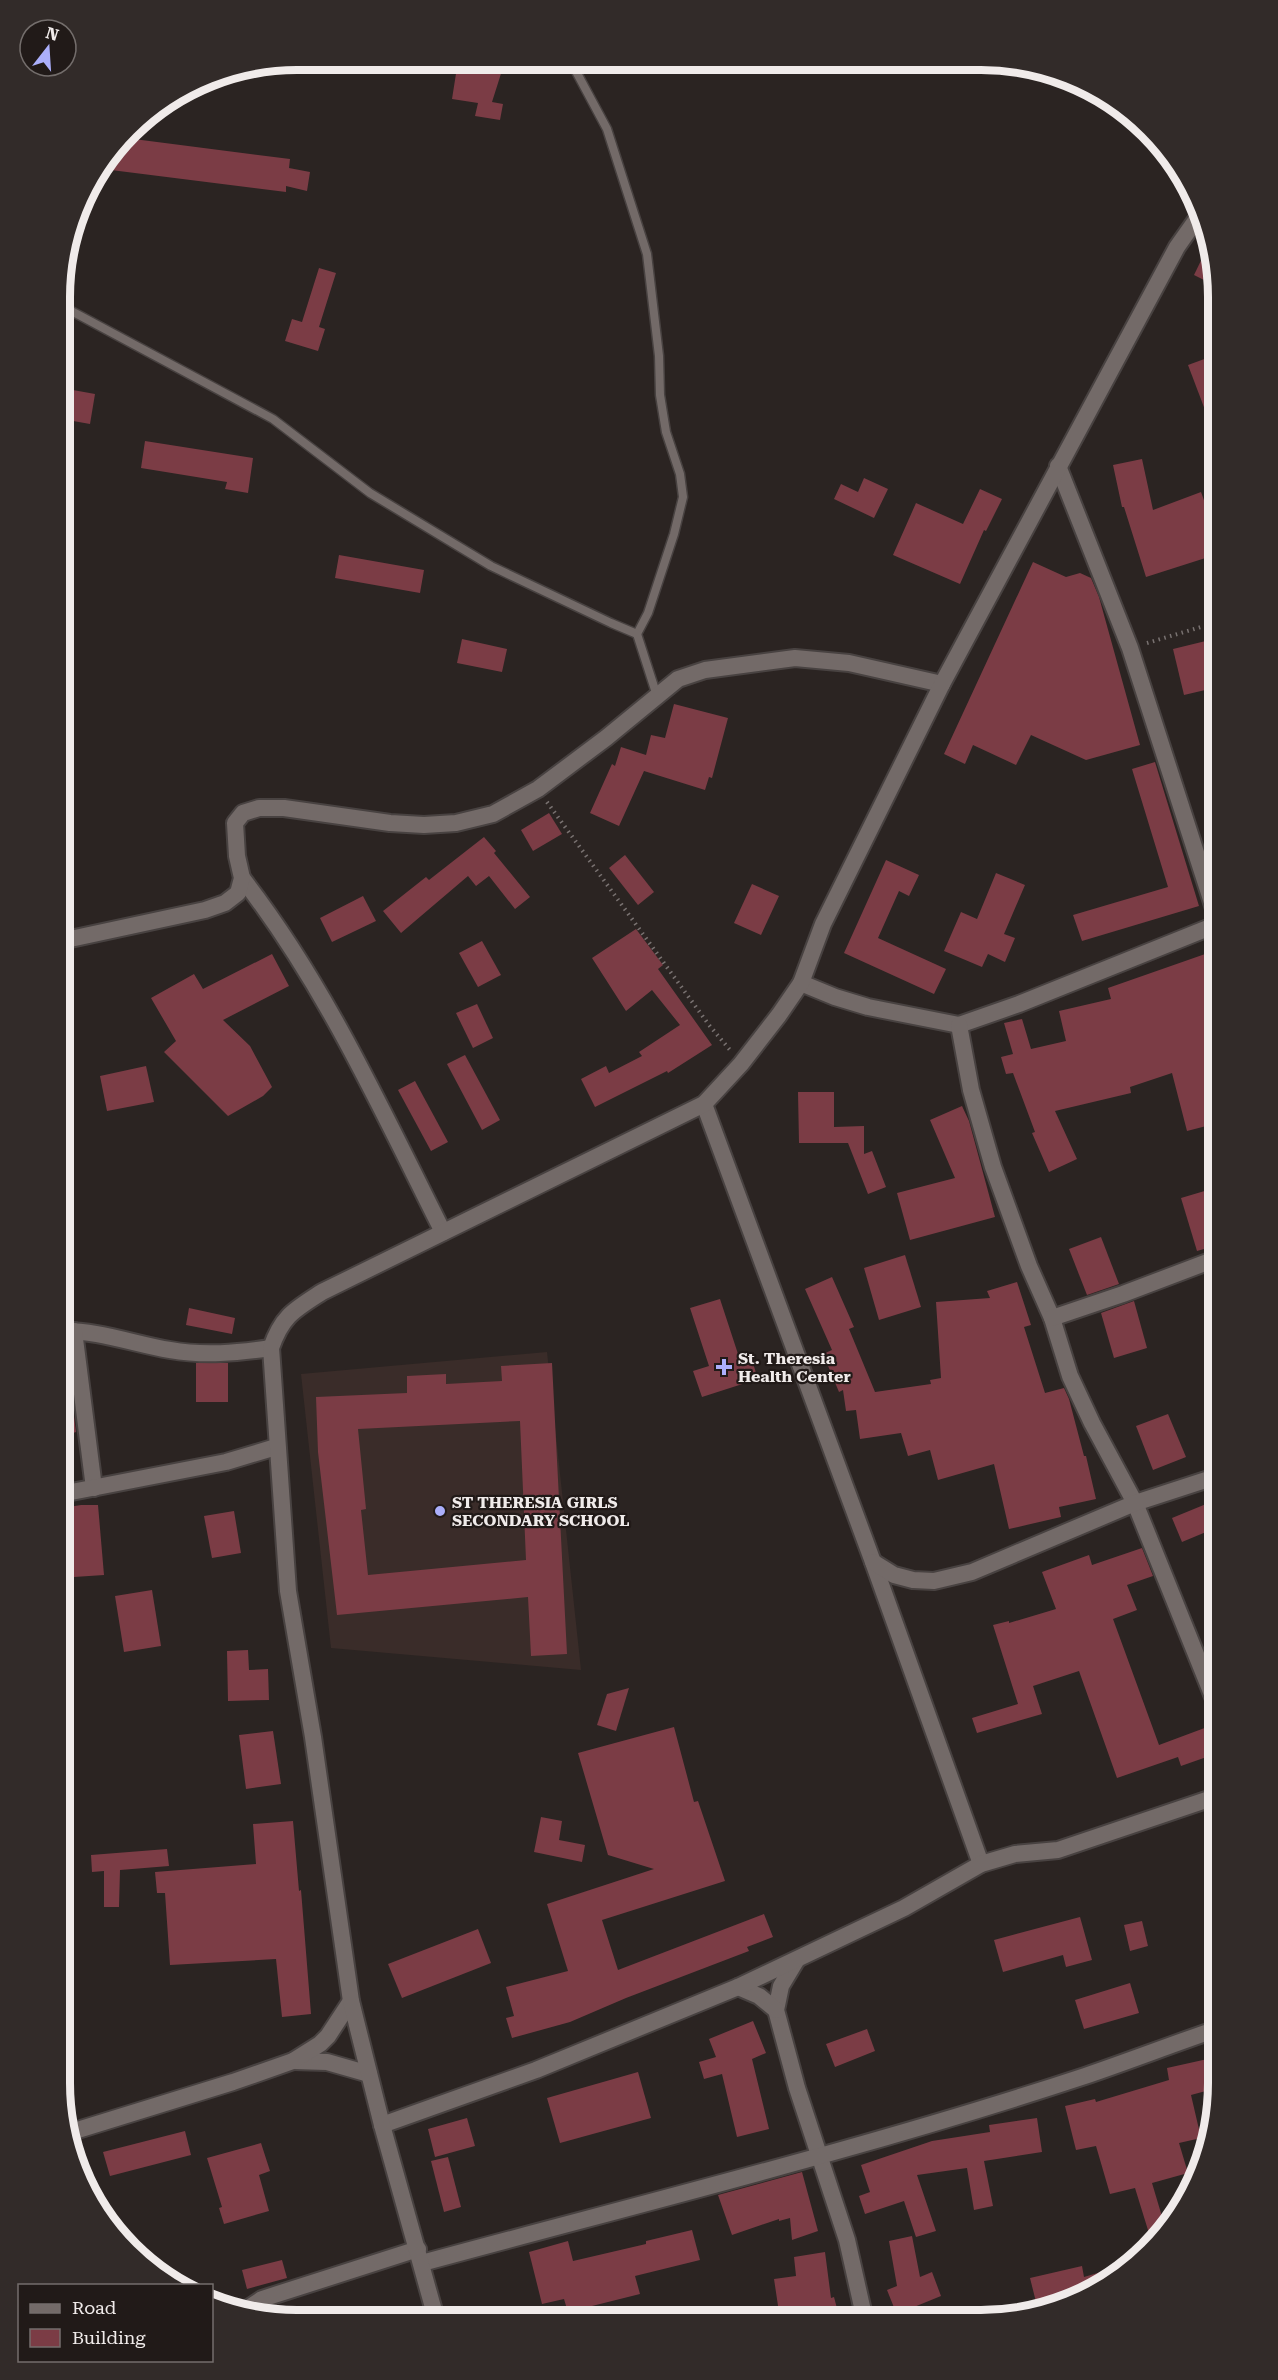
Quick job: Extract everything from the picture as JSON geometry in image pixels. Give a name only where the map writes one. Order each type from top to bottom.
[{"type":"street","points":[[433,2310],[382,2125],[351,2001],[313,1737],[288,1591],[276,1447],[271,1348],[281,1325],[292,1311],[322,1292],[704,1104],[741,1064],[801,983],[823,924],[942,684],[1177,247],[1194,223]]},
{"type":"street","points":[[1058,466],[1130,648],[1208,891]]},
{"type":"street","points":[[443,1232],[354,1054],[321,996],[267,912],[242,878],[237,856],[235,823],[243,813],[259,808],[284,808],[390,823],[456,823],[493,814],[538,789],[678,679],[705,670],[795,658],[849,663],[942,684]]},
{"type":"street","points":[[70,939],[205,910],[225,903],[238,893],[242,878]]},
{"type":"street","points":[[801,983],[868,1007],[959,1025],[1019,1004],[1208,926]]},
{"type":"street","points":[[959,1025],[971,1090],[993,1167],[1029,1266],[1052,1318],[1070,1376],[1092,1424],[1135,1503],[1208,1684]]},
{"type":"street","points":[[704,1104],[873,1562],[981,1864]]},
{"type":"street","points":[[1052,1318],[1208,1262]]},
{"type":"street","points":[[70,1332],[171,1350],[207,1354],[271,1348]]},
{"type":"street","points":[[70,1348],[94,1488]]},
{"type":"street","points":[[70,1492],[226,1462],[276,1447]]},
{"type":"street","points":[[873,1562],[894,1575],[913,1580],[934,1581],[972,1572],[1135,1503],[1208,1479]]},
{"type":"street","points":[[382,2125],[536,2070],[738,1987],[904,1908],[981,1864],[1015,1854],[1058,1850],[1208,1799]]},
{"type":"street","points":[[796,1961],[781,1986],[776,2010],[819,2156],[847,2240],[863,2310]]},
{"type":"street","points":[[738,1987],[759,1996],[776,2010]]},
{"type":"street","points":[[76,2131],[293,2061],[320,2044],[328,2036],[351,2001]]},
{"type":"street","points":[[253,2305],[262,2299],[420,2256],[819,2156],[1074,2079],[1208,2032]]},
{"type":"street","points":[[293,2061],[327,2062],[369,2074]]},
{"type":"lane","points":[[575,70],[607,129],[647,254],[659,356],[660,395],[666,432],[680,474],[682,497],[674,534],[648,614],[637,634],[657,696]]},
{"type":"lane","points":[[70,310],[273,418],[370,493],[491,566],[637,634]]},
{"type":"path","points":[[1130,648],[1208,625]]},
{"type":"path","points":[[538,789],[741,1064]]},
{"type":"shaded area","name":"ST THERESIA GIRLS SECONDARY SCHOOL","points":[[547,1352],[581,1670],[331,1648],[301,1374]]},
{"type":"building","points":[[457,70],[502,70],[492,102],[503,104],[500,120],[475,116],[478,103],[452,99]]},
{"type":"building","points":[[135,139],[290,159],[289,168],[310,172],[307,191],[286,186],[286,192],[110,170]]},
{"type":"building","points":[[1203,256],[1207,281],[1194,275]]},
{"type":"building","points":[[319,268],[336,273],[319,327],[325,329],[318,351],[285,341],[292,319],[302,322]]},
{"type":"building","points":[[1208,358],[1208,418],[1188,365]]},
{"type":"building","points":[[70,389],[95,394],[90,424],[70,420]]},
{"type":"building","points":[[145,441],[253,458],[248,493],[225,489],[227,482],[141,468]]},
{"type":"building","points":[[1142,459],[1153,510],[1201,492],[1208,511],[1208,557],[1146,577],[1124,507],[1122,507],[1113,465]]},
{"type":"building","points":[[864,478],[888,489],[874,518],[834,499],[841,484],[858,492]]},
{"type":"building","points":[[980,489],[1002,499],[986,531],[984,530],[960,584],[893,555],[916,503],[963,524]]},
{"type":"building","points":[[339,555],[424,570],[420,593],[335,578]]},
{"type":"building","points":[[1033,562],[1066,577],[1080,573],[1091,578],[1099,597],[1140,745],[1086,760],[1031,735],[1016,765],[973,745],[965,764],[944,754]]},
{"type":"building","points":[[462,639],[507,649],[502,672],[457,663]]},
{"type":"building","points":[[1208,640],[1208,689],[1184,695],[1173,649]]},
{"type":"building","points":[[674,704],[728,718],[712,778],[709,777],[705,790],[644,771],[619,826],[590,813],[612,764],[615,766],[621,747],[646,755],[651,735],[665,738]]},
{"type":"building","points":[[1155,762],[1199,906],[1082,941],[1073,915],[1168,887],[1132,769]]},
{"type":"building","points":[[549,813],[562,834],[533,851],[521,830]]},
{"type":"building","points":[[484,837],[530,897],[515,909],[489,876],[476,886],[468,876],[401,933],[383,911],[426,877],[429,880]]},
{"type":"building","points":[[625,855],[654,892],[638,905],[609,868]]},
{"type":"building","points":[[886,860],[919,875],[909,896],[899,891],[878,938],[946,969],[934,994],[844,953]]},
{"type":"building","points":[[996,873],[1025,885],[1004,934],[1015,938],[1005,962],[988,954],[982,967],[944,951],[961,912],[977,919]]},
{"type":"building","points":[[752,884],[779,896],[761,935],[734,923]]},
{"type":"building","points":[[363,896],[376,921],[332,942],[320,918]]},
{"type":"building","points":[[636,929],[663,965],[658,969],[712,1045],[668,1073],[667,1071],[595,1107],[581,1079],[606,1066],[609,1073],[642,1056],[639,1052],[680,1025],[652,990],[626,1011],[592,958]]},
{"type":"building","points":[[482,941],[501,975],[478,987],[459,953]]},
{"type":"building","points":[[1208,953],[1208,1004],[1205,1005],[1208,1014],[1208,1126],[1187,1131],[1172,1073],[1130,1087],[1131,1093],[1055,1111],[1077,1159],[1049,1172],[1032,1133],[1035,1132],[1013,1073],[1006,1074],[1001,1057],[1013,1054],[1004,1023],[1022,1019],[1031,1049],[1066,1041],[1059,1011],[1111,999],[1108,988]]},
{"type":"building","points":[[272,954],[289,986],[223,1020],[250,1046],[272,1087],[263,1096],[228,1116],[164,1052],[176,1041],[151,998],[194,974],[203,989]]},
{"type":"building","points":[[477,1004],[493,1038],[473,1048],[456,1013]]},
{"type":"building","points":[[465,1055],[500,1120],[482,1130],[447,1064]]},
{"type":"building","points":[[146,1066],[154,1102],[107,1111],[100,1076]]},
{"type":"building","points":[[415,1081],[448,1142],[431,1151],[398,1090]]},
{"type":"building","points":[[798,1092],[834,1092],[834,1127],[864,1126],[864,1154],[872,1151],[886,1187],[868,1194],[848,1143],[799,1143]]},
{"type":"building","points":[[962,1106],[969,1121],[995,1217],[910,1240],[897,1193],[955,1178],[930,1120]]},
{"type":"building","points":[[1208,1190],[1208,1248],[1197,1251],[1181,1198]]},
{"type":"building","points":[[1101,1237],[1119,1284],[1087,1295],[1069,1249]]},
{"type":"building","points":[[905,1255],[921,1307],[879,1320],[864,1268]]},
{"type":"building","points":[[832,1277],[854,1327],[849,1329],[875,1392],[931,1384],[930,1380],[941,1378],[936,1302],[990,1298],[987,1291],[1017,1282],[1031,1325],[1024,1327],[1045,1393],[1064,1388],[1084,1456],[1086,1456],[1096,1499],[1059,1507],[1061,1517],[1009,1529],[994,1464],[938,1480],[930,1450],[908,1456],[901,1433],[860,1439],[856,1410],[846,1411],[843,1390],[839,1392],[823,1354],[832,1350],[805,1289]]},
{"type":"building","points":[[720,1299],[739,1357],[750,1354],[758,1379],[702,1397],[693,1371],[709,1366],[690,1308]]},
{"type":"building","points":[[1134,1301],[1147,1348],[1114,1358],[1101,1313]]},
{"type":"building","points":[[189,1308],[235,1318],[232,1334],[186,1325]]},
{"type":"building","points":[[196,1363],[228,1363],[228,1402],[196,1402]]},
{"type":"building","points":[[552,1363],[567,1654],[531,1656],[528,1597],[337,1615],[318,1452],[316,1397],[407,1393],[407,1376],[446,1374],[446,1384],[502,1381],[501,1366]],"holes":[[[520,1421],[526,1560],[368,1575],[361,1510],[366,1509],[358,1429]]]},
{"type":"building","points":[[70,1400],[73,1408],[76,1432],[70,1434]]},
{"type":"building","points":[[1168,1414],[1186,1457],[1153,1470],[1136,1426]]},
{"type":"building","points":[[1208,1503],[1208,1531],[1182,1542],[1172,1518]]},
{"type":"building","points":[[98,1505],[104,1575],[74,1577],[70,1554],[70,1507]]},
{"type":"building","points":[[234,1511],[241,1553],[212,1558],[204,1516]]},
{"type":"building","points":[[1142,1548],[1153,1576],[1127,1585],[1137,1610],[1113,1619],[1159,1745],[1208,1727],[1208,1757],[1181,1766],[1178,1757],[1117,1778],[1079,1671],[1033,1686],[1042,1714],[977,1733],[972,1718],[1018,1704],[993,1625],[1009,1621],[1009,1623],[1056,1609],[1042,1572],[1089,1555],[1092,1565]]},
{"type":"building","points":[[152,1590],[161,1646],[124,1652],[115,1596]]},
{"type":"building","points":[[248,1650],[249,1670],[268,1669],[269,1700],[228,1701],[227,1651]]},
{"type":"building","points":[[629,1688],[616,1731],[597,1725],[607,1694]]},
{"type":"building","points":[[674,1727],[694,1802],[698,1801],[725,1881],[602,1920],[618,1970],[764,1914],[773,1937],[747,1947],[749,1951],[570,2022],[512,2038],[506,2018],[514,2016],[506,1987],[568,1971],[547,1904],[654,1869],[608,1855],[578,1753]]},
{"type":"building","points":[[273,1731],[281,1784],[246,1789],[239,1735]]},
{"type":"building","points":[[541,1817],[562,1821],[559,1840],[585,1845],[582,1862],[534,1852]]},
{"type":"building","points":[[293,1821],[311,2014],[282,2017],[276,1959],[170,1965],[165,1893],[157,1893],[155,1872],[256,1864],[253,1824]]},
{"type":"building","points":[[167,1849],[169,1866],[120,1870],[119,1907],[104,1907],[104,1871],[92,1872],[91,1855]]},
{"type":"building","points":[[1080,1917],[1092,1960],[1066,1967],[1063,1955],[1003,1972],[994,1940]]},
{"type":"building","points":[[1142,1921],[1148,1946],[1130,1951],[1124,1925]]},
{"type":"building","points":[[478,1929],[491,1963],[402,1998],[388,1964]]},
{"type":"building","points":[[1130,1983],[1139,2013],[1084,2029],[1075,2000]]},
{"type":"building","points":[[753,2021],[766,2053],[752,2059],[769,2129],[737,2137],[722,2074],[704,2079],[699,2062],[716,2057],[709,2039]]},
{"type":"building","points":[[867,2029],[875,2051],[835,2067],[826,2044]]},
{"type":"building","points":[[1208,2059],[1207,2091],[1191,2095],[1201,2138],[1179,2143],[1188,2173],[1152,2183],[1163,2218],[1149,2234],[1135,2188],[1110,2194],[1096,2146],[1076,2150],[1065,2106],[1095,2099],[1096,2102],[1169,2080],[1167,2068]]},
{"type":"building","points":[[638,2072],[651,2118],[560,2143],[547,2098]]},
{"type":"building","points":[[467,2118],[475,2146],[435,2157],[428,2129]]},
{"type":"building","points":[[1037,2118],[1042,2152],[984,2161],[993,2206],[974,2210],[967,2168],[917,2175],[936,2231],[916,2237],[904,2201],[865,2214],[859,2196],[870,2192],[861,2165],[932,2141],[990,2132],[989,2125]]},
{"type":"building","points":[[185,2131],[191,2155],[110,2176],[103,2152]]},
{"type":"building","points":[[261,2143],[270,2171],[259,2175],[269,2211],[224,2224],[219,2208],[222,2207],[207,2158]]},
{"type":"building","points":[[448,2157],[461,2207],[444,2212],[431,2161]]},
{"type":"building","points":[[802,2172],[818,2231],[792,2240],[790,2218],[779,2221],[779,2219],[732,2235],[718,2195]]},
{"type":"building","points":[[692,2230],[700,2260],[635,2276],[640,2294],[584,2308],[585,2310],[567,2310],[564,2299],[542,2304],[529,2252],[568,2241],[573,2261],[646,2244],[646,2241]]},
{"type":"building","points":[[912,2236],[920,2277],[932,2272],[941,2296],[914,2307],[915,2310],[895,2310],[887,2290],[897,2286],[889,2241]]},
{"type":"building","points":[[825,2252],[831,2298],[834,2297],[837,2310],[779,2310],[774,2279],[796,2276],[794,2257]]},
{"type":"building","points":[[282,2260],[287,2278],[247,2289],[242,2270]]},
{"type":"building","points":[[1082,2266],[1084,2277],[1107,2270],[1081,2286],[1036,2303],[1030,2278]]},
{"type":"place","name":"St. Theresia Health Center","points":[[724,1367]]},
{"type":"place","name":"ST THERESIA GIRLS SECONDARY SCHOOL","points":[[440,1511]]}]
